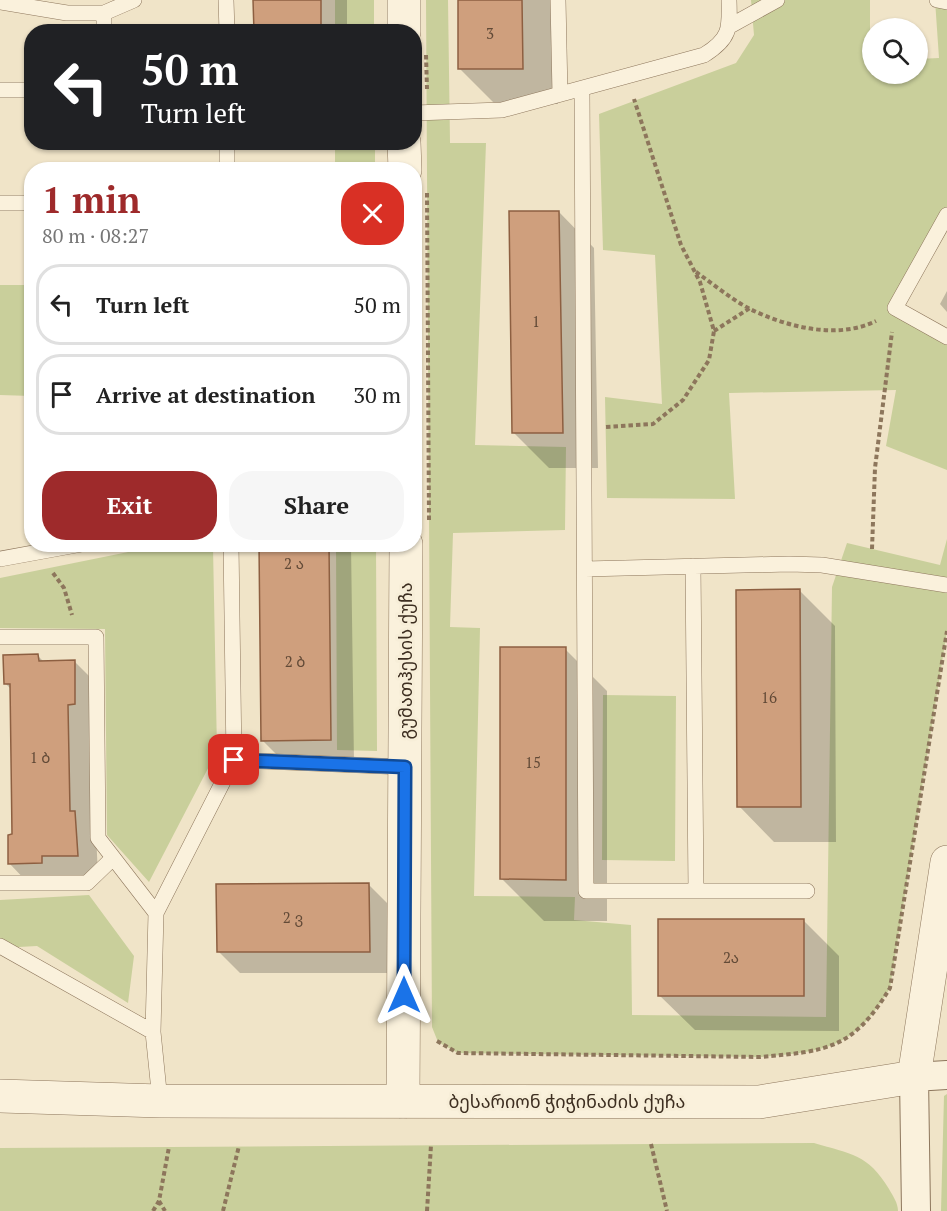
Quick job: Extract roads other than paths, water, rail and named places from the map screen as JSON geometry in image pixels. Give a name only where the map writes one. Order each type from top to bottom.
[{"type":"street","points":[[404,0],[404,24]]},
{"type":"street","name":"გუმათჰესის ქუჩა","points":[[403,1102],[406,552]]},
{"type":"street","points":[[916,1211],[914,1077],[947,862]]},
{"type":"street","points":[[914,1077],[947,1075]]},
{"type":"street","name":"ბესარიონ ჭიჭინაძის ქუჩა","points":[[0,1096],[160,1101],[759,1102],[914,1077]]},
{"type":"lane","points":[[0,2],[67,13],[104,13],[134,0]]},
{"type":"lane","points":[[226,0],[227,24]]},
{"type":"lane","points":[[558,0],[560,94]]},
{"type":"lane","points":[[422,113],[502,110],[704,55],[721,45],[730,26],[729,0]]},
{"type":"lane","points":[[730,26],[777,0]]},
{"type":"lane","points":[[937,0],[947,2]]},
{"type":"lane","points":[[104,13],[104,24]]},
{"type":"lane","points":[[582,89],[586,891],[807,891]]},
{"type":"lane","points":[[0,90],[24,90]]},
{"type":"lane","points":[[0,203],[24,203]]},
{"type":"lane","points":[[947,215],[895,308],[947,337]]},
{"type":"lane","points":[[0,559],[39,552]]},
{"type":"lane","points":[[160,1101],[153,1032],[156,913],[234,760],[231,552]]},
{"type":"lane","points":[[585,569],[822,565],[947,585]]},
{"type":"lane","points":[[693,566],[696,891]]},
{"type":"lane","points":[[0,638],[96,637],[98,838],[156,913]]},
{"type":"lane","points":[[234,760],[405,767]]},
{"type":"lane","points":[[0,884],[87,883],[113,858]]},
{"type":"lane","points":[[0,946],[153,1032]]}]
